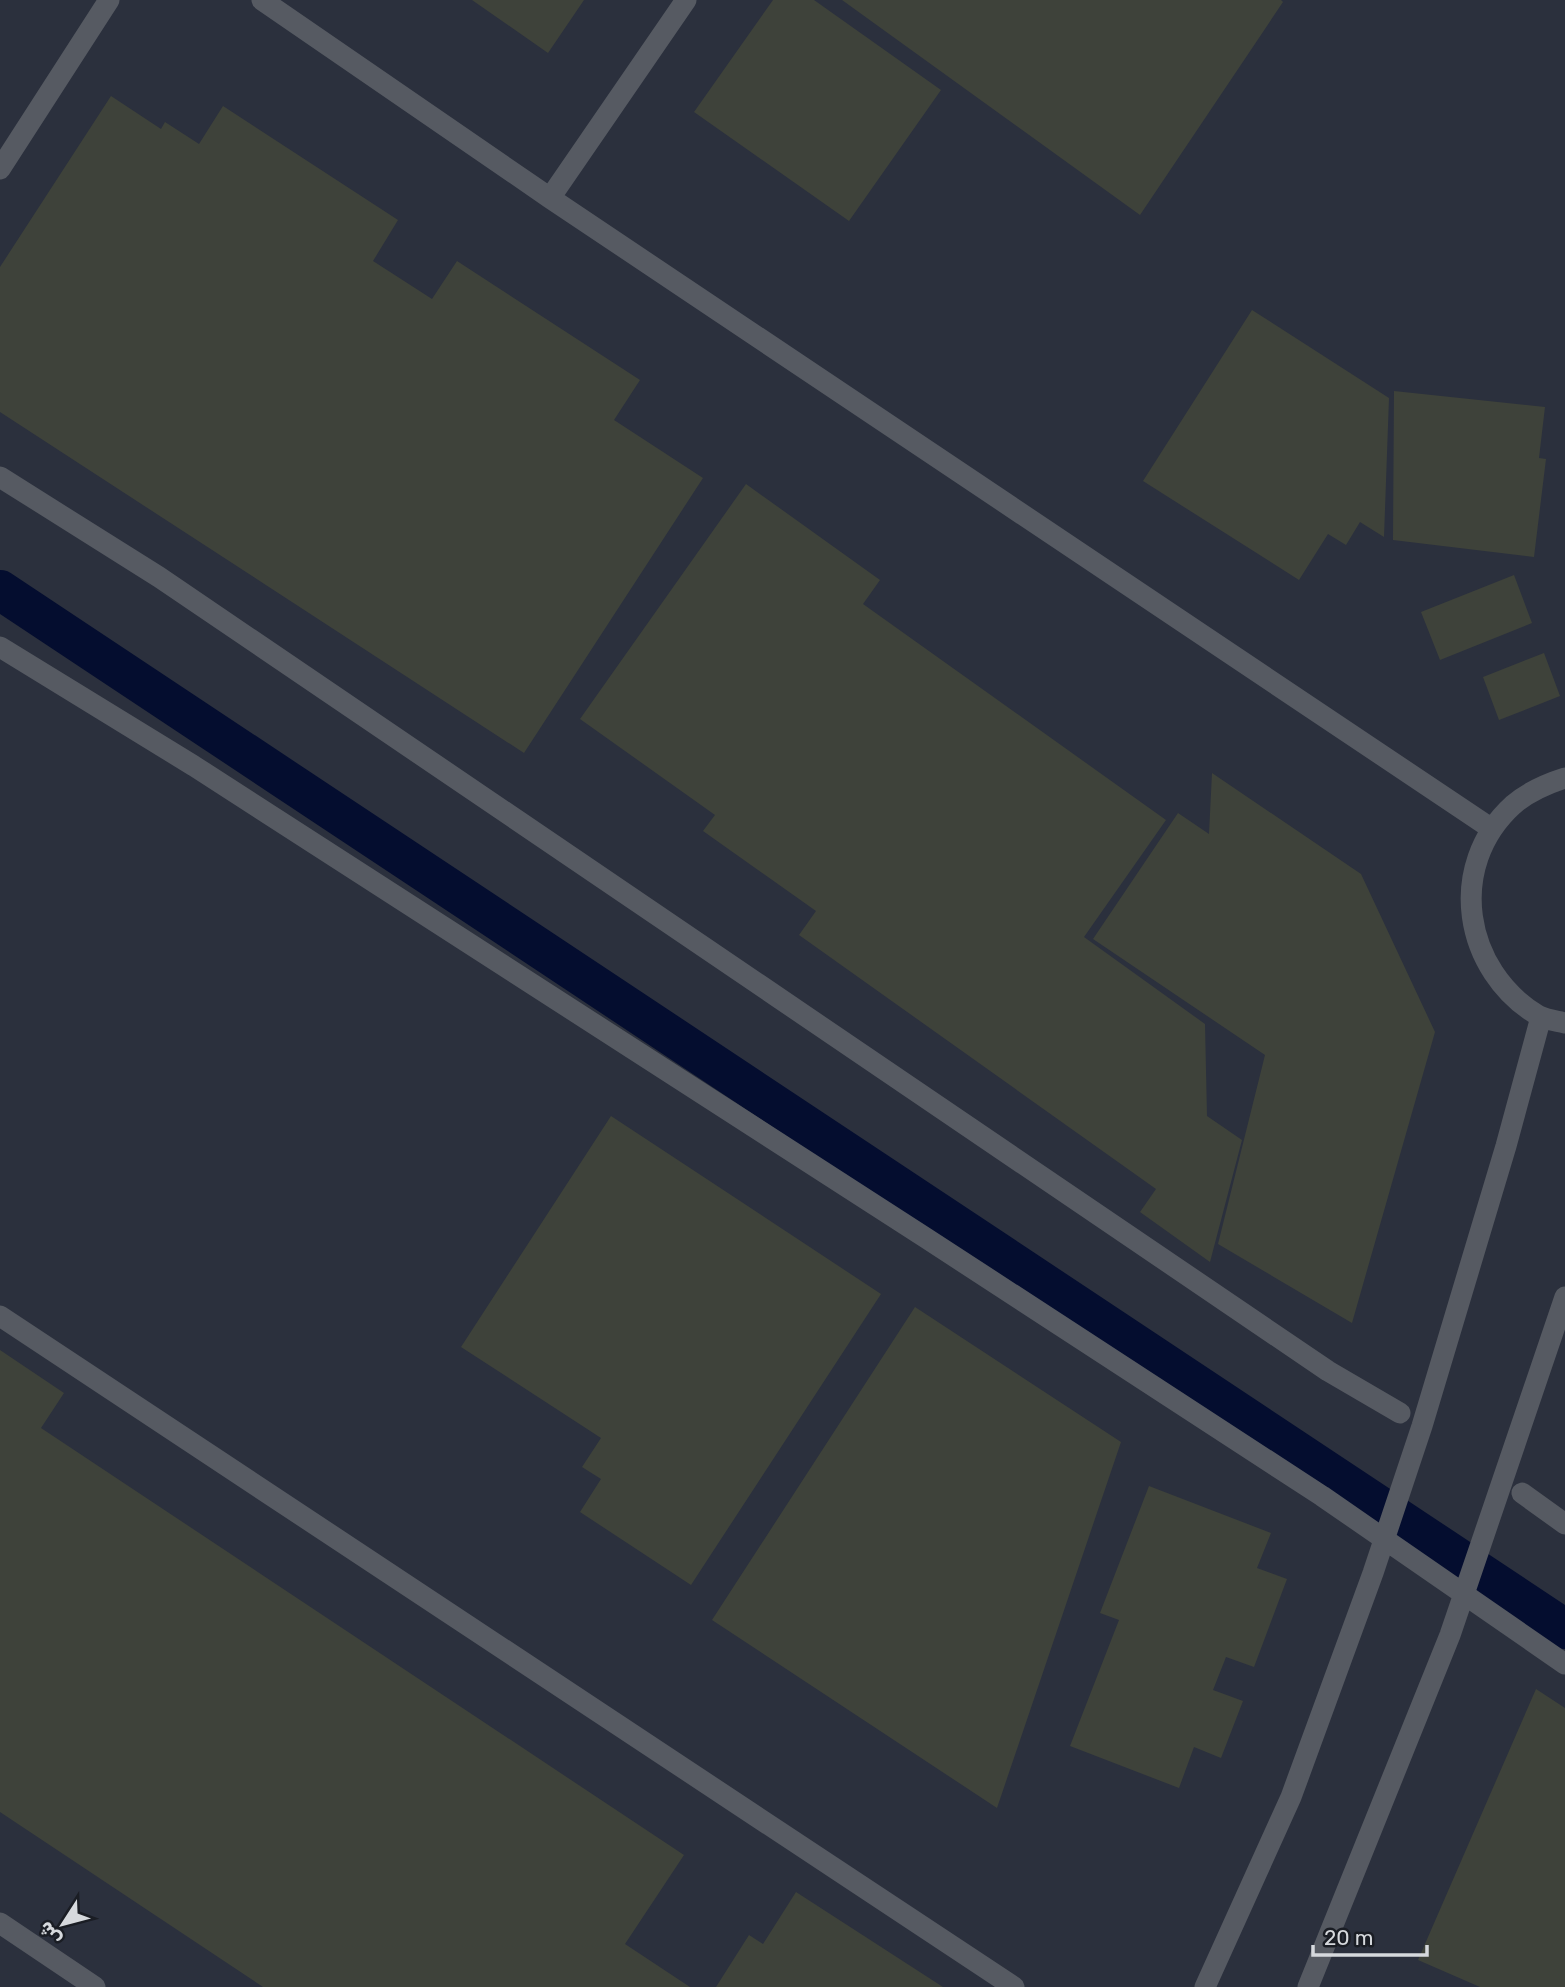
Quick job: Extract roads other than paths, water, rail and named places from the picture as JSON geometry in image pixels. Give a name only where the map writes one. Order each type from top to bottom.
[{"type":"street","points":[[0,169],[109,0]]},
{"type":"street","points":[[262,0],[550,198],[1492,829]]},
{"type":"street","points":[[550,198],[686,0]]},
{"type":"street","points":[[0,477],[159,577],[1328,1371],[1400,1413]]},
{"type":"street","points":[[0,647],[194,766],[961,1260],[1322,1496],[1565,1664]]},
{"type":"street","points":[[1565,778],[1540,787],[1513,805],[1492,829],[1474,869],[1470,912],[1481,954],[1506,990],[1541,1017],[1565,1023]]},
{"type":"street","points":[[1205,1987],[1291,1797],[1375,1565],[1422,1426],[1506,1146],[1541,1017]]},
{"type":"street","points":[[1308,1987],[1454,1626],[1565,1297]]},
{"type":"street","points":[[0,1316],[1014,1987]]},
{"type":"street","points":[[1522,1493],[1565,1524]]},
{"type":"street","points":[[0,1923],[95,1987]]},
{"type":"waterway","points":[[0,590],[1565,1629]]}]
